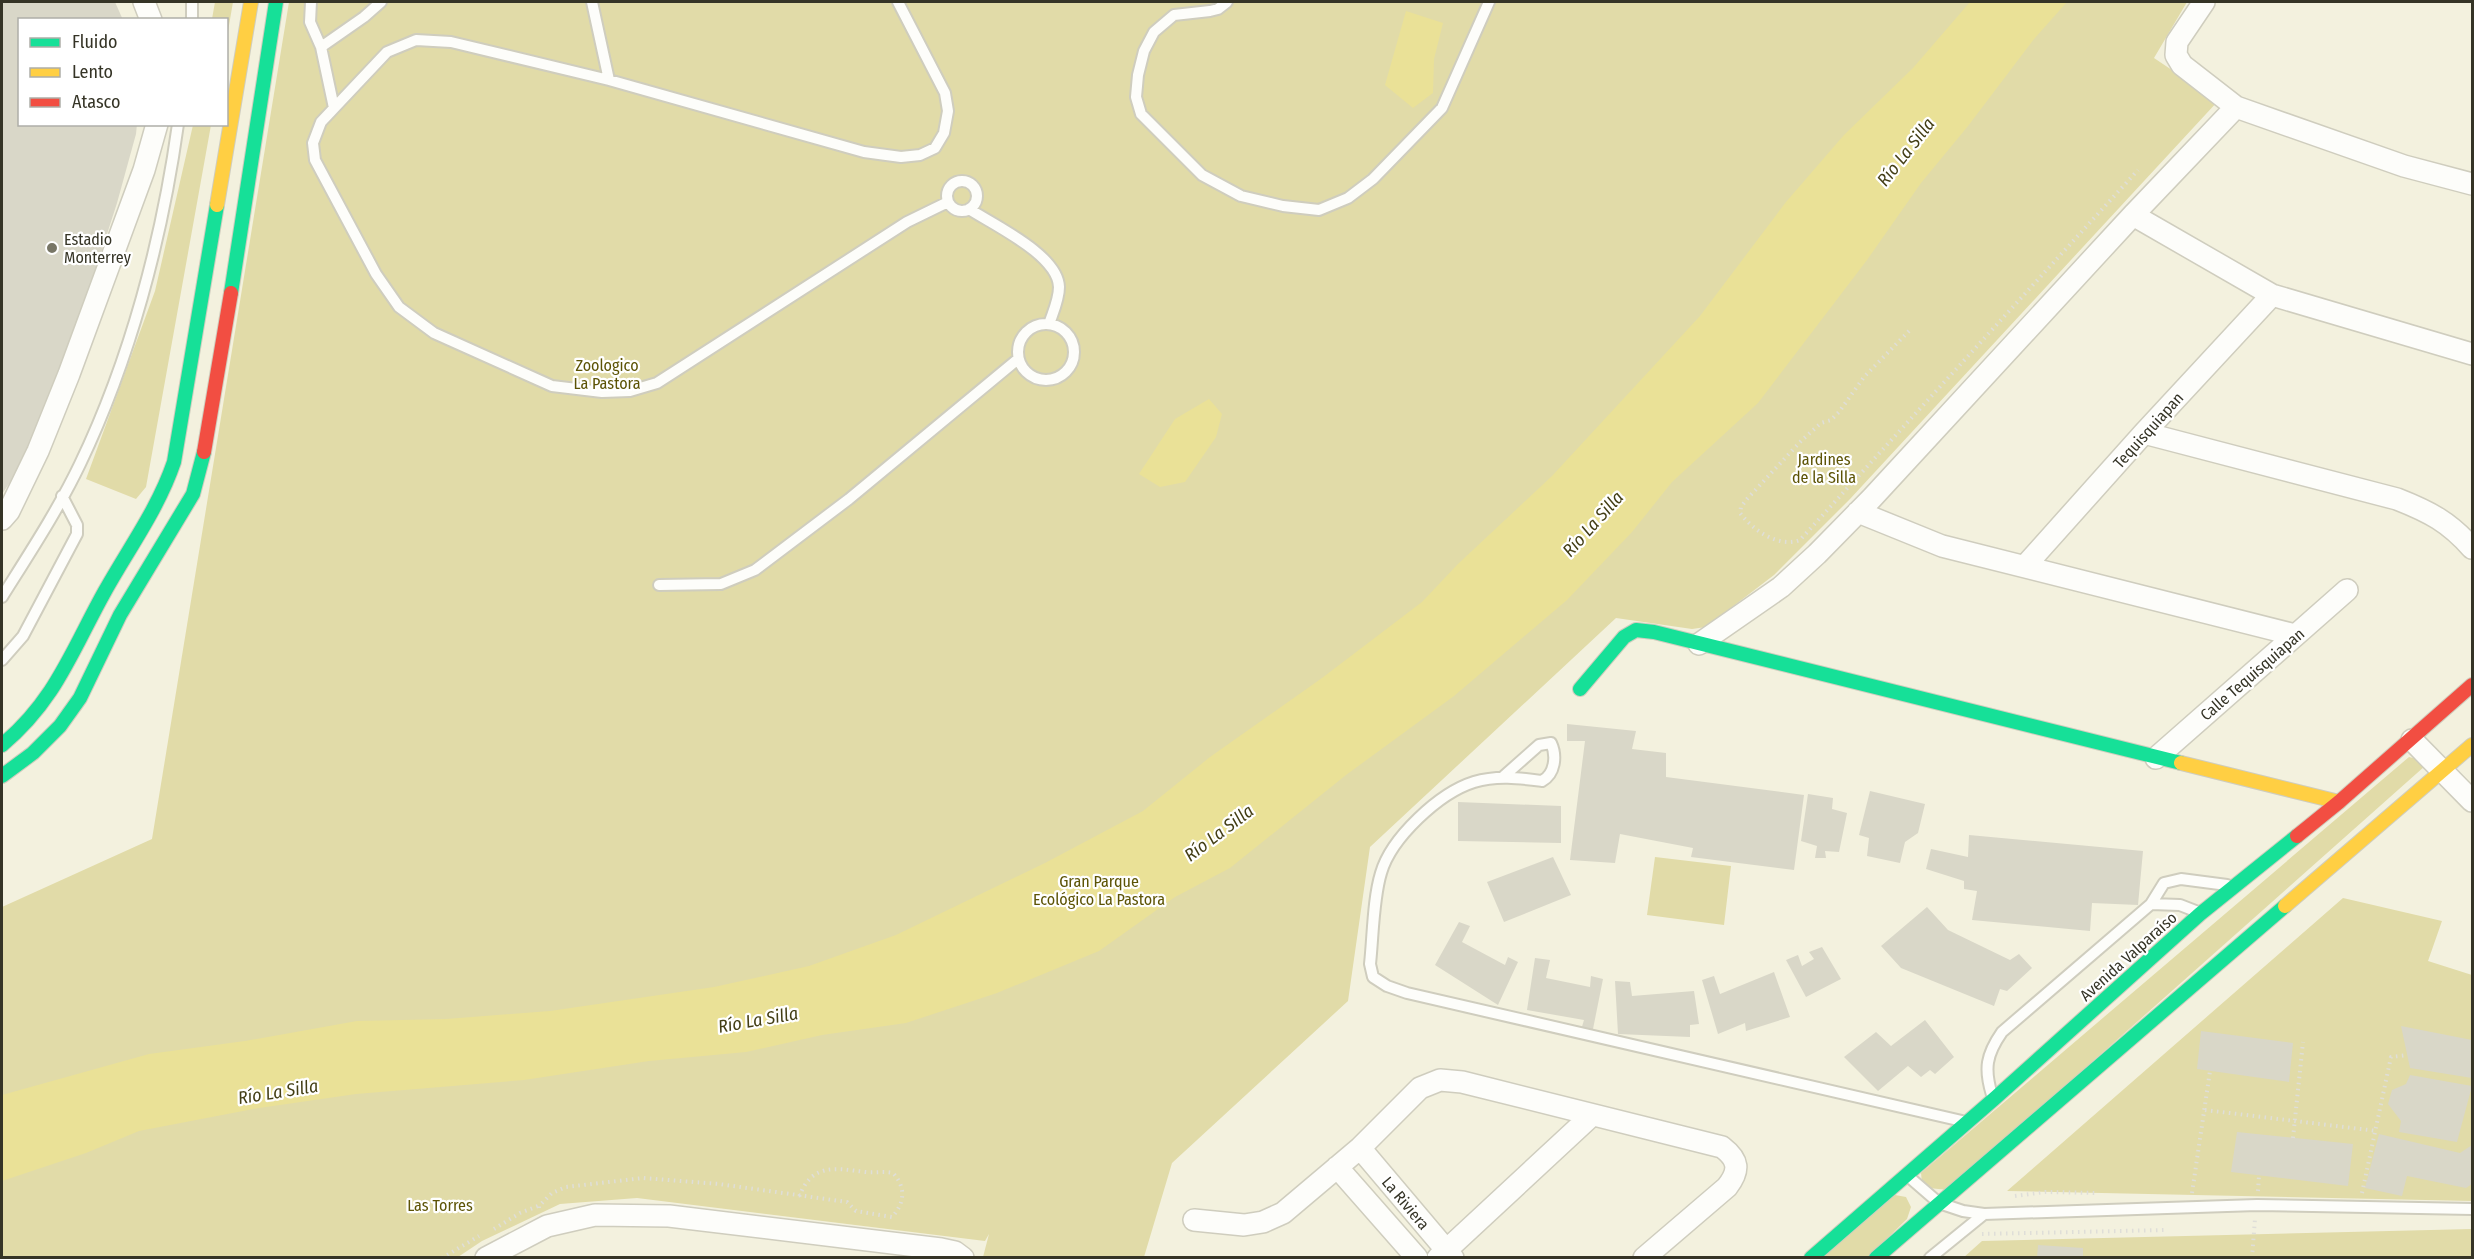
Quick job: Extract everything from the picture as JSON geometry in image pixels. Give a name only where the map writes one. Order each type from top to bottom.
[{"type":"street","points":[[144,2],[150,18]]},
{"type":"street","points":[[2,745],[26,725],[64,672],[105,591],[162,497],[168,480],[174,462],[250,2]]},
{"type":"street","points":[[2,776],[33,753],[60,726],[80,698],[120,615],[193,494],[208,438],[276,2]]},
{"type":"street","points":[[2204,2],[2177,42],[2176,55],[2182,66],[2236,107],[2404,166],[2472,184]]},
{"type":"street","points":[[1699,644],[1780,587],[1817,554],[2236,107]]},
{"type":"street","points":[[2,519],[9,511],[38,451],[69,374],[144,170],[156,126]]},
{"type":"street","points":[[2133,215],[2272,296],[2472,354]]},
{"type":"street","name":"Tequisquiapan","points":[[2025,566],[2144,433],[2272,296]]},
{"type":"street","points":[[2144,433],[2397,499],[2431,512],[2456,530],[2472,548]]},
{"type":"street","points":[[1858,512],[1942,546],[2295,635]]},
{"type":"street","name":"Calle Tequisquiapan","points":[[2156,758],[2347,590]]},
{"type":"street","points":[[1581,689],[1624,637],[1636,630],[1654,632],[2339,802]]},
{"type":"street","name":"Avenida Valparaíso","points":[[1810,1257],[1994,1099],[2200,914],[2339,802],[2472,685]]},
{"type":"street","points":[[2412,740],[2472,801]]},
{"type":"street","points":[[1876,1257],[2472,745]]},
{"type":"street","points":[[1194,1220],[1244,1225],[1263,1222],[1283,1213],[1360,1148],[1420,1088],[1440,1080],[1462,1082],[1722,1147],[1734,1155],[1736,1167],[1733,1179],[1727,1187],[1644,1257]]},
{"type":"street","points":[[1446,1255],[1591,1116]]},
{"type":"street","name":"La Riviera","points":[[1360,1148],[1446,1255]]},
{"type":"street","name":"La Riviera","points":[[1337,1167],[1417,1257]]},
{"type":"street","points":[[486,1257],[547,1226],[595,1215],[669,1216],[956,1252],[963,1257]]},
{"type":"lane","points":[[192,2],[192,18]]},
{"type":"lane","points":[[311,2],[310,22],[321,46],[334,108]]},
{"type":"lane","points":[[321,46],[364,17],[381,2]]},
{"type":"lane","points":[[592,2],[609,80]]},
{"type":"lane","points":[[898,2],[945,93],[948,111],[944,133],[935,148],[920,155],[901,157],[864,152],[609,80],[451,42],[416,40],[387,52],[321,122],[313,143],[315,160],[376,274],[399,307],[434,333],[552,386],[602,392],[630,391],[657,383],[907,222],[948,202]]},
{"type":"lane","points":[[1227,2],[1218,9],[1210,11],[1174,15],[1154,32],[1144,51],[1138,75],[1136,97],[1141,114],[1202,175],[1241,196],[1282,206],[1319,210],[1348,198],[1373,179],[1442,108],[1489,2]]},
{"type":"lane","points":[[2,597],[80,465],[121,366],[154,249],[178,126]]},
{"type":"lane","points":[[969,209],[976,200],[975,189],[966,182],[955,182],[947,191],[948,202],[957,210],[969,209],[1039,253],[1054,270],[1059,286],[1056,305],[1049,324]]},
{"type":"lane","points":[[1049,324],[1060,327],[1068,335],[1073,345],[1074,356],[1070,366],[1063,374],[1053,379],[1042,380],[1031,376],[1023,369],[1018,359],[1017,348],[1021,338],[1029,329],[1049,324]]},
{"type":"lane","points":[[659,585],[721,585],[755,570],[849,499],[1018,359]]},
{"type":"lane","points":[[2,660],[22,636],[77,534],[77,525],[62,496]]},
{"type":"lane","points":[[1504,776],[1539,745],[1551,743],[1554,750],[1552,769],[1547,778],[1542,781],[1504,776],[1473,782],[1432,807],[1395,842],[1380,874],[1370,964],[1372,977],[1387,986],[1407,993],[1966,1122]]},
{"type":"lane","points":[[1994,1099],[1986,1075],[1993,1045],[2002,1032],[2151,904],[2164,883],[2181,879],[2233,886]]},
{"type":"lane","points":[[2151,904],[2180,905],[2200,914]]},
{"type":"lane","points":[[1907,1175],[1939,1203],[1963,1211],[1984,1214],[2257,1205],[2472,1209]]},
{"type":"lane","points":[[1930,1257],[1984,1214]]},
{"type":"path","points":[[1909,331],[1864,377],[1839,412],[1831,420],[1821,423],[1801,441],[1747,499],[1740,513],[1750,526],[1781,541],[1791,543],[1800,540],[2138,170]]},
{"type":"path","points":[[2293,1138],[2303,1042]]},
{"type":"path","points":[[2361,1197],[2377,1131],[2391,1057],[2407,1055]]},
{"type":"path","points":[[2192,1196],[2210,1071]]},
{"type":"path","points":[[2205,1110],[2377,1131]]},
{"type":"path","points":[[442,1257],[520,1213],[538,1206],[552,1193],[566,1187],[643,1178],[718,1184],[799,1197],[847,1202],[856,1211],[892,1217],[899,1209],[903,1198],[901,1182],[893,1173],[851,1170],[826,1170],[817,1173],[805,1181],[799,1197]]},
{"type":"path","points":[[2012,1197],[2045,1192],[2101,1193]]},
{"type":"path","points":[[2252,1257],[2257,1205]]},
{"type":"path","points":[[538,1206],[547,1226]]},
{"type":"path","points":[[1978,1234],[2166,1230]]},
{"type":"green space","points":[[215,2],[233,2],[228,31],[228,18],[212,18]]},
{"type":"green space","points":[[289,2],[2187,2],[2154,58],[2218,101],[1850,499],[1774,575],[1706,627],[1692,629],[1616,618],[1370,847],[1348,1001],[1172,1163],[1144,1257],[983,1257],[989,1234],[985,1241],[637,1198],[560,1204],[482,1241],[458,1257],[2,1257],[2,907],[152,839]]},
{"type":"green space","points":[[193,126],[211,126],[146,487],[136,499],[86,479],[155,291]]},
{"type":"green space","points":[[2409,757],[2421,760],[2425,766],[1948,1190],[1929,1188],[1922,1183],[1921,1173]]},
{"type":"green space","points":[[1655,857],[1731,866],[1724,925],[1647,915]]},
{"type":"green space","points":[[2343,898],[2442,921],[2428,961],[2472,975],[2472,1201],[2007,1191]]},
{"type":"green space","points":[[1895,1195],[1906,1197],[1911,1207],[1907,1219],[1868,1257],[1822,1258]]},
{"type":"green space","points":[[2472,1229],[2472,1257],[1963,1258],[1982,1241]]},
{"type":"water","name":"Río La Silla","points":[[1970,2],[2067,2],[2034,39],[1921,183],[1867,260],[1758,403],[1672,482],[1632,532],[1567,600],[1454,696],[1346,775],[1230,868],[1175,897],[1099,951],[997,993],[906,1023],[822,1035],[746,1052],[649,1061],[524,1080],[356,1094],[259,1108],[139,1131],[86,1153],[2,1181],[2,1095],[149,1054],[245,1041],[357,1021],[446,1019],[550,1011],[714,987],[809,966],[896,935],[1045,863],[1143,811],[1210,757],[1322,678],[1422,602],[1458,564],[1552,476],[1700,316],[1786,202],[1844,135],[1913,68]]},
{"type":"water","points":[[1406,11],[1443,23],[1434,59],[1433,93],[1413,108],[1385,85]]},
{"type":"water","points":[[1209,399],[1222,414],[1216,437],[1185,482],[1160,487],[1139,474],[1175,419]]},
{"type":"building","name":"Estadio Monterrey","points":[[2,2],[115,2],[122,18],[18,18],[18,126],[137,126],[117,203],[88,293],[43,417],[13,478],[2,494]]},
{"type":"building","points":[[1567,724],[1636,731],[1632,749],[1666,753],[1666,777],[1804,795],[1794,870],[1691,857],[1693,848],[1620,834],[1615,863],[1570,860],[1585,741],[1567,741]]},
{"type":"building","points":[[1870,791],[1925,804],[1918,833],[1905,842],[1900,863],[1867,856],[1869,838],[1859,835]]},
{"type":"building","points":[[1808,794],[1833,798],[1832,809],[1847,813],[1839,852],[1825,851],[1826,858],[1815,858],[1817,846],[1801,841]]},
{"type":"building","points":[[1458,802],[1561,806],[1561,843],[1458,841]]},
{"type":"building","points":[[1969,835],[2143,851],[2138,905],[2092,903],[2090,931],[1972,920],[1977,891],[1964,889],[1964,881],[1926,869],[1931,849],[1968,857]]},
{"type":"building","points":[[1553,857],[1571,895],[1504,922],[1487,882]]},
{"type":"building","points":[[1927,907],[1948,930],[2010,960],[2019,954],[2032,968],[2007,991],[2000,989],[1994,1006],[1901,968],[1881,946]]},
{"type":"building","points":[[1459,922],[1470,926],[1462,942],[1505,965],[1508,957],[1518,962],[1498,1005],[1435,965]]},
{"type":"building","points":[[1822,947],[1841,979],[1806,997],[1786,960],[1798,955],[1802,966],[1814,959],[1809,952]]},
{"type":"building","points":[[1535,958],[1550,960],[1546,978],[1590,987],[1591,976],[1603,979],[1593,1029],[1581,1030],[1584,1020],[1527,1010]]},
{"type":"building","points":[[1774,972],[1790,1017],[1746,1031],[1745,1023],[1718,1034],[1702,980],[1714,976],[1720,994]]},
{"type":"building","points":[[1615,981],[1630,982],[1632,996],[1694,991],[1699,1024],[1690,1025],[1690,1037],[1618,1034]]},
{"type":"building","points":[[1925,1020],[1954,1057],[1935,1074],[1930,1070],[1921,1077],[1908,1066],[1878,1091],[1844,1057],[1876,1032],[1891,1046]]},
{"type":"building","points":[[2401,1026],[2472,1040],[2472,1078],[2410,1068]]},
{"type":"building","points":[[2201,1031],[2293,1043],[2289,1082],[2197,1069]]},
{"type":"building","points":[[2410,1075],[2472,1086],[2457,1142],[2399,1132],[2401,1121],[2388,1104],[2392,1090],[2406,1084]]},
{"type":"building","points":[[2237,1132],[2353,1144],[2348,1186],[2231,1172]]},
{"type":"building","points":[[2379,1134],[2460,1153],[2472,1145],[2472,1184],[2466,1188],[2407,1176],[2402,1196],[2365,1188]]},
{"type":"building","points":[[2038,1245],[2083,1248],[2083,1258],[2037,1258]]},
{"type":"traffic: fast","points":[[231,293],[276,2]]},
{"type":"traffic: fast","points":[[2,745],[21,728],[50,692],[160,496],[174,462],[217,205]]},
{"type":"traffic: fast","points":[[2,776],[33,753],[60,726],[80,698],[120,615],[193,494],[204,452]]},
{"type":"traffic: fast","points":[[1580,689],[1624,637],[1636,630],[1654,632],[2181,763]]},
{"type":"traffic: fast","points":[[1811,1258],[1994,1099],[2200,914],[2297,836]]},
{"type":"traffic: fast","points":[[1876,1258],[2285,906]]},
{"type":"traffic: slow","points":[[217,205],[251,2]]},
{"type":"traffic: slow","points":[[2285,906],[2472,745]]},
{"type":"traffic: slow","points":[[2181,763],[2339,802]]},
{"type":"traffic: jam","points":[[204,452],[231,293]]},
{"type":"traffic: jam","points":[[2297,836],[2472,685]]},
{"type":"place","name":"Estadio Monterrey","points":[[52,248]]},
{"type":"park label","name":"Zoologico La Pastora","points":[[607,374]]},
{"type":"park label","name":"Jardines de la Silla","points":[[1824,468]]},
{"type":"park label","name":"Gran Parque Ecológico La Pastora","points":[[1099,890]]},
{"type":"park label","name":"Las Torres","points":[[440,1205]]}]
